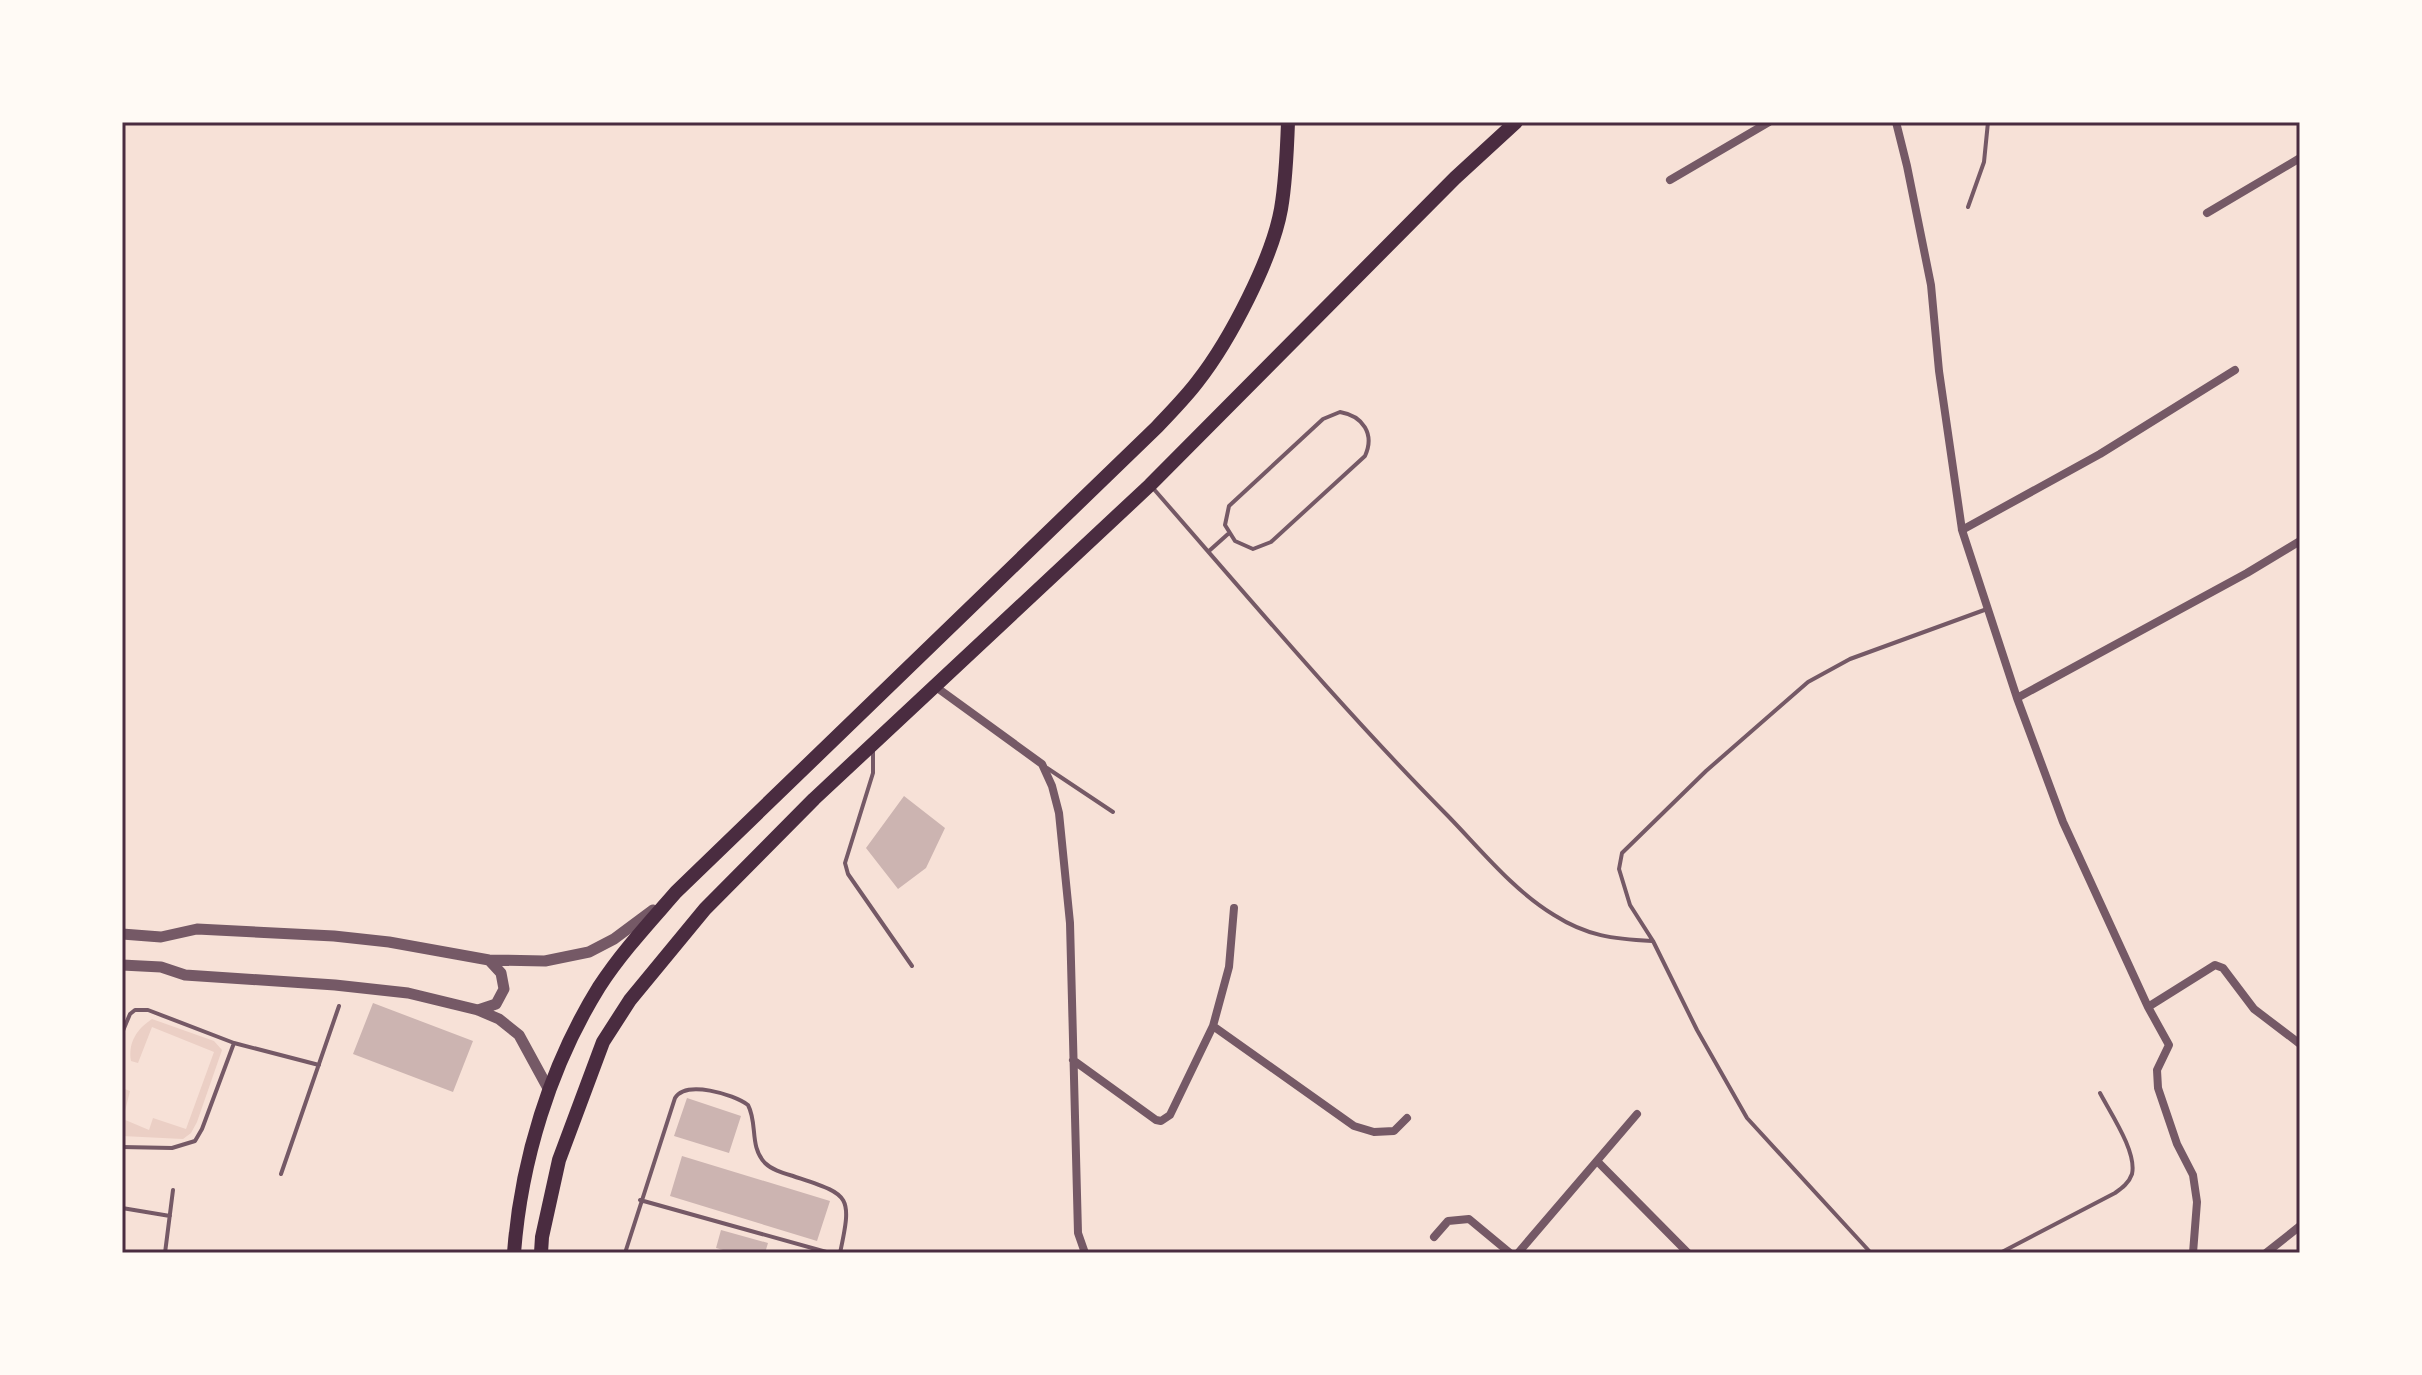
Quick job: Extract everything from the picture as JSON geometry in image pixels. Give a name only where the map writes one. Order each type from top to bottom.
[{"type":"main road","points":[[514,1253],[531,1151],[549,1090],[574,1032],[600,986],[635,937],[676,892],[1157,427],[1199,380],[1251,293],[1269,253],[1281,211],[1288,122]]},
{"type":"main road","points":[[541,1253],[559,1160],[603,1042],[630,1000],[705,909],[814,799],[1150,485],[1435,198],[1516,122]]},
{"type":"street","points":[[1670,180],[1769,122]]},
{"type":"street","points":[[1896,122],[1931,285],[1939,371],[1962,530],[2017,698],[2063,822],[2148,1007],[2169,1045],[2157,1070],[2158,1088],[2177,1144],[2193,1175],[2197,1202],[2193,1253]]},
{"type":"street","points":[[2207,213],[2300,158]]},
{"type":"street","points":[[1962,530],[2100,454],[2235,370]]},
{"type":"street","points":[[2017,698],[2300,541]]},
{"type":"street","points":[[936,687],[1042,764],[1052,786],[1059,813],[1070,923],[1078,1233],[1085,1253]]},
{"type":"street","points":[[122,934],[161,937],[197,929],[334,936],[389,942],[489,960],[545,961],[589,952],[636,924],[676,892]]},
{"type":"street","points":[[1073,1060],[1156,1120],[1161,1121],[1170,1115],[1213,1026],[1229,967],[1234,908]]},
{"type":"street","points":[[478,1010],[496,1004],[504,989],[501,973],[489,960]]},
{"type":"street","points":[[122,965],[161,967],[185,975],[408,993],[478,1010],[499,1019],[519,1035],[549,1090]]},
{"type":"street","points":[[2148,1007],[2215,965],[2223,968],[2261,1016],[2300,1044]]},
{"type":"street","points":[[1213,1026],[1354,1126],[1374,1132],[1394,1131],[1407,1118]]},
{"type":"street","points":[[1518,1253],[1637,1114]]},
{"type":"street","points":[[1597,1161],[1688,1253]]},
{"type":"street","points":[[1434,1237],[1448,1221],[1469,1219],[1510,1253]]},
{"type":"street","points":[[2266,1253],[2300,1226]]},
{"type":"lane","points":[[1968,207],[1984,162],[1988,122]]},
{"type":"lane","points":[[1340,412],[1357,417],[1363,423],[1370,439],[1365,456],[1271,542],[1253,549],[1243,546],[1228,534],[1225,515],[1229,506],[1323,419],[1340,412]]},
{"type":"lane","points":[[1150,485],[1393,760],[1520,889],[1552,914],[1578,928],[1609,939],[1653,941]]},
{"type":"lane","points":[[1208,552],[1228,534]]},
{"type":"lane","points":[[1871,1253],[1747,1118],[1697,1030],[1653,941],[1630,905],[1619,869],[1622,853],[1638,835],[1808,682],[1850,659],[1987,609]]},
{"type":"lane","points":[[873,745],[873,773],[845,863],[848,874],[912,966]]},
{"type":"lane","points":[[1042,764],[1113,812]]},
{"type":"lane","points":[[281,1174],[339,1006]]},
{"type":"lane","points":[[122,1033],[130,1014],[141,1009],[234,1043],[319,1065]]},
{"type":"lane","points":[[122,1147],[172,1148],[195,1141],[234,1043]]},
{"type":"lane","points":[[625,1253],[675,1098],[686,1088],[697,1088],[748,1105],[753,1115],[754,1145],[765,1162],[773,1169],[829,1188],[845,1202],[848,1214],[840,1253]]},
{"type":"lane","points":[[2000,1253],[2115,1193],[2127,1183],[2132,1173],[2131,1154],[2100,1093]]},
{"type":"lane","points":[[165,1253],[173,1190]]},
{"type":"lane","points":[[640,1200],[830,1253]]},
{"type":"lane","points":[[122,1208],[170,1216]]},
{"type":"shaded area","points":[[152,1019],[214,1041],[222,1050],[197,1122],[183,1139],[122,1136],[122,1088],[130,1091],[123,1119],[149,1130],[153,1118],[186,1129],[214,1052],[152,1027],[138,1063],[131,1061],[135,1037]]},
{"type":"building","points":[[904,796],[945,828],[926,868],[898,889],[866,848]]},
{"type":"building","points":[[373,1003],[473,1041],[453,1092],[353,1054]]},
{"type":"building","points":[[687,1098],[741,1116],[729,1153],[674,1136]]},
{"type":"building","points":[[682,1156],[830,1201],[817,1241],[670,1196]]},
{"type":"building","points":[[721,1230],[768,1243],[765,1253],[734,1253],[716,1248]]}]
